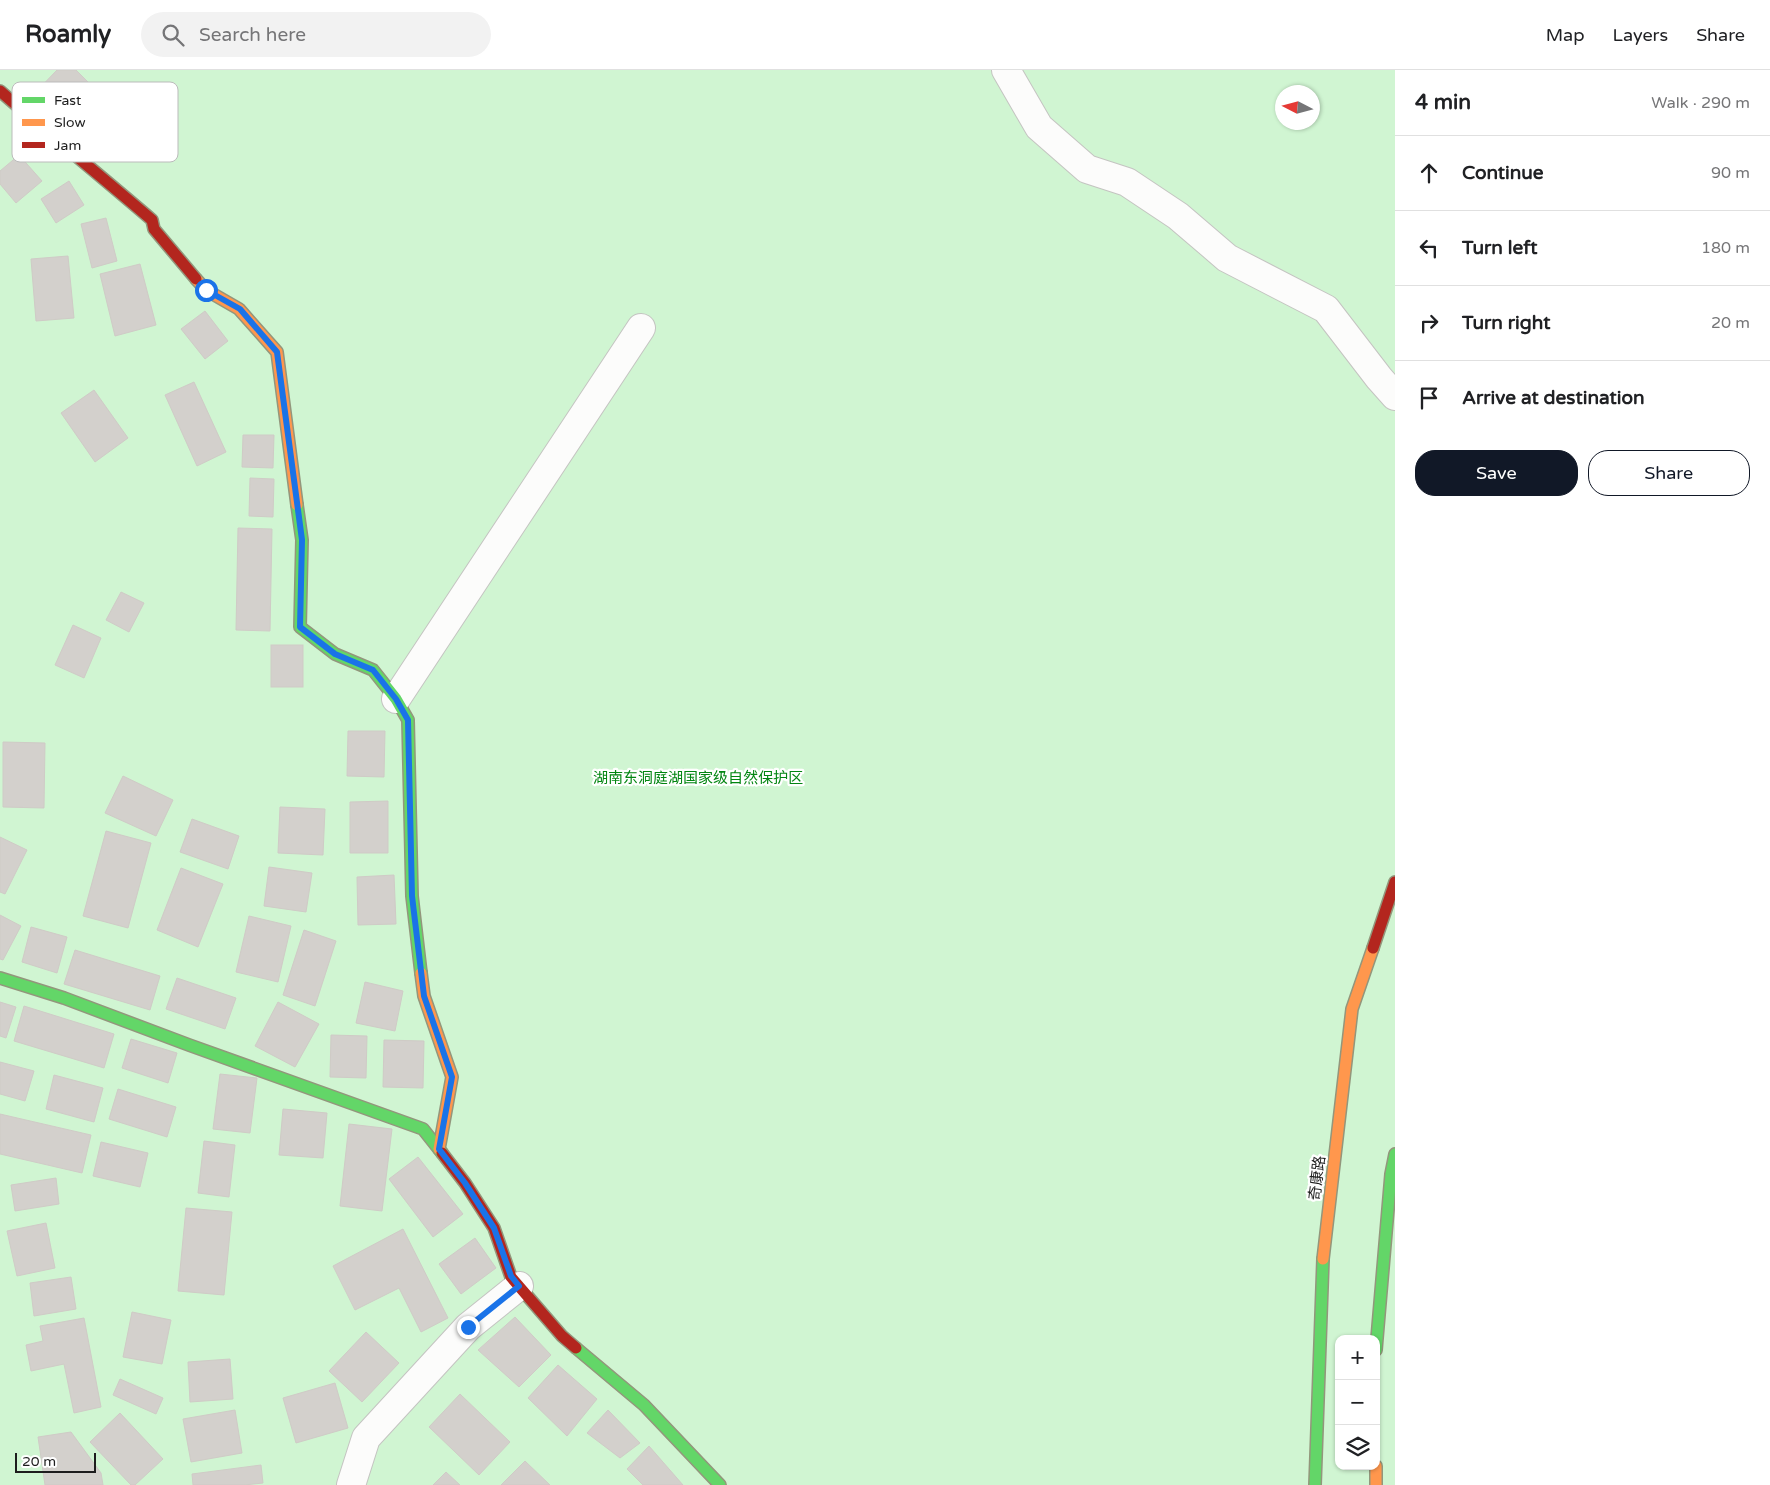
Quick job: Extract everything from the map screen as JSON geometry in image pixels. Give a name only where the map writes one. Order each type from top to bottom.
[{"type":"street","points":[[1006,70],[1038,127],[1087,169],[1128,182],[1178,216],[1227,258],[1326,309],[1351,343],[1395,396]]},
{"type":"street","points":[[0,91],[12,102]]},
{"type":"street","points":[[85,162],[152,220],[154,229],[206,290],[240,309],[277,352],[302,540],[300,627],[335,654],[373,670],[396,699],[408,720],[412,896],[424,996],[452,1077],[439,1149]]},
{"type":"street","points":[[396,699],[641,328]]},
{"type":"street","name":"奇康路","points":[[1315,1485],[1323,1254],[1352,1009],[1395,882]]},
{"type":"street","points":[[0,978],[64,998],[188,1045],[423,1129],[465,1183],[494,1228],[511,1276],[519,1286],[562,1336],[644,1405],[720,1485]]},
{"type":"street","points":[[1377,1335],[1391,1174],[1395,1154]]},
{"type":"street","points":[[351,1485],[366,1438],[468,1327],[519,1286]]},
{"type":"street","points":[[1376,1470],[1376,1485]]},
{"type":"green space","name":"湖南东洞庭湖国家级自然保护区","points":[[0,70],[1395,70],[1395,1485],[0,1485]]},
{"type":"building","points":[[57,70],[76,70],[88,82],[45,82]]},
{"type":"building","points":[[12,161],[25,162],[42,181],[16,203],[0,184],[0,171]]},
{"type":"building","points":[[69,181],[84,205],[56,223],[41,199]]},
{"type":"building","points":[[106,218],[117,261],[92,268],[81,224]]},
{"type":"building","points":[[68,256],[74,318],[36,321],[31,259]]},
{"type":"building","points":[[140,264],[156,325],[115,336],[100,274]]},
{"type":"building","points":[[205,311],[228,341],[205,359],[181,329]]},
{"type":"building","points":[[194,382],[226,452],[197,466],[165,395]]},
{"type":"building","points":[[94,390],[128,438],[95,462],[61,413]]},
{"type":"building","points":[[243,435],[274,435],[273,468],[242,467]]},
{"type":"building","points":[[250,478],[274,479],[273,517],[249,516]]},
{"type":"building","points":[[238,528],[272,529],[270,631],[236,630]]},
{"type":"building","points":[[121,592],[144,603],[129,632],[106,620]]},
{"type":"building","points":[[73,625],[101,638],[84,678],[55,665]]},
{"type":"building","points":[[271,645],[303,645],[303,687],[271,687]]},
{"type":"building","points":[[348,731],[385,731],[384,777],[347,776]]},
{"type":"building","points":[[3,742],[45,743],[44,808],[3,807]]},
{"type":"building","points":[[123,776],[173,800],[156,836],[105,813]]},
{"type":"building","points":[[388,801],[388,853],[350,853],[350,802]]},
{"type":"building","points":[[280,807],[325,809],[323,855],[278,853]]},
{"type":"building","points":[[192,819],[239,836],[228,869],[180,852]]},
{"type":"building","points":[[106,831],[151,843],[128,928],[83,916]]},
{"type":"building","points":[[0,837],[27,850],[5,894],[0,892]]},
{"type":"building","points":[[269,867],[312,873],[306,912],[264,906]]},
{"type":"building","points":[[181,868],[223,884],[198,947],[157,930]]},
{"type":"building","points":[[394,875],[396,924],[358,925],[357,877]]},
{"type":"building","points":[[0,915],[21,926],[3,960],[0,959]]},
{"type":"building","points":[[249,916],[291,926],[278,982],[236,972]]},
{"type":"building","points":[[31,927],[67,937],[57,973],[22,962]]},
{"type":"building","points":[[304,930],[336,941],[315,1006],[283,995]]},
{"type":"building","points":[[75,950],[160,976],[150,1010],[64,984]]},
{"type":"building","points":[[177,978],[236,998],[225,1029],[166,1009]]},
{"type":"building","points":[[365,982],[403,991],[395,1031],[356,1023]]},
{"type":"building","points":[[0,1002],[16,1007],[6,1038],[0,1036]]},
{"type":"building","points":[[278,1002],[319,1024],[295,1067],[255,1046]]},
{"type":"building","points":[[24,1006],[114,1034],[104,1068],[14,1041]]},
{"type":"building","points":[[331,1035],[367,1036],[366,1078],[330,1077]]},
{"type":"building","points":[[131,1039],[177,1053],[168,1083],[122,1068]]},
{"type":"building","points":[[384,1040],[424,1041],[423,1088],[383,1087]]},
{"type":"building","points":[[0,1062],[34,1071],[25,1101],[0,1094]]},
{"type":"building","points":[[220,1074],[257,1078],[250,1133],[213,1129]]},
{"type":"building","points":[[54,1075],[103,1088],[94,1122],[46,1109]]},
{"type":"building","points":[[118,1089],[176,1107],[167,1137],[109,1119]]},
{"type":"building","points":[[283,1109],[327,1113],[323,1158],[279,1155]]},
{"type":"building","points":[[0,1114],[91,1135],[82,1173],[0,1154]]},
{"type":"building","points":[[349,1124],[392,1129],[382,1211],[340,1206]]},
{"type":"building","points":[[204,1141],[235,1145],[229,1197],[198,1193]]},
{"type":"building","points":[[101,1142],[148,1153],[140,1187],[93,1176]]},
{"type":"building","points":[[418,1157],[463,1214],[433,1237],[389,1179]]},
{"type":"building","points":[[56,1178],[59,1204],[15,1211],[11,1185]]},
{"type":"building","points":[[186,1208],[232,1212],[224,1295],[178,1291]]},
{"type":"building","points":[[46,1223],[55,1268],[17,1276],[7,1231]]},
{"type":"building","points":[[403,1229],[448,1318],[421,1332],[399,1288],[355,1310],[333,1266]]},
{"type":"building","points":[[475,1238],[496,1268],[461,1294],[439,1264]]},
{"type":"building","points":[[71,1277],[76,1309],[34,1316],[30,1283]]},
{"type":"building","points":[[132,1312],[171,1320],[162,1364],[123,1357]]},
{"type":"building","points":[[515,1317],[551,1355],[519,1387],[478,1350]]},
{"type":"building","points":[[84,1318],[101,1407],[74,1413],[64,1364],[31,1371],[26,1345],[43,1341],[40,1326]]},
{"type":"building","points":[[366,1332],[399,1363],[362,1402],[329,1371]]},
{"type":"building","points":[[230,1359],[233,1399],[190,1402],[188,1362]]},
{"type":"building","points":[[558,1365],[597,1399],[567,1436],[528,1398]]},
{"type":"building","points":[[120,1379],[163,1398],[156,1414],[113,1395]]},
{"type":"building","points":[[335,1383],[348,1428],[296,1443],[283,1398]]},
{"type":"building","points":[[460,1394],[510,1442],[479,1475],[429,1427]]},
{"type":"building","points":[[235,1410],[242,1453],[191,1462],[183,1419]]},
{"type":"building","points":[[608,1410],[640,1443],[620,1458],[587,1433]]},
{"type":"building","points":[[120,1413],[163,1459],[135,1485],[131,1485],[90,1442]]},
{"type":"building","points":[[71,1432],[101,1473],[103,1485],[45,1485],[38,1437]]},
{"type":"building","points":[[649,1446],[683,1485],[643,1485],[627,1469]]},
{"type":"building","points":[[525,1461],[550,1485],[501,1485]]},
{"type":"building","points":[[261,1465],[263,1483],[193,1485],[192,1474]]},
{"type":"building","points":[[446,1472],[460,1485],[433,1485]]},
{"type":"traffic: fast","points":[[297,505],[302,540],[300,627],[335,654],[373,670],[396,699],[408,720],[412,896],[421,973]]},
{"type":"traffic: fast","points":[[0,978],[64,998],[423,1129],[442,1153]]},
{"type":"traffic: fast","points":[[1377,1335],[1391,1174],[1395,1154]]},
{"type":"traffic: fast","points":[[1315,1485],[1323,1259]]},
{"type":"traffic: fast","points":[[576,1348],[644,1405],[720,1485]]},
{"type":"traffic: slow","points":[[196,279],[206,290],[239,309],[277,352],[297,505]]},
{"type":"traffic: slow","points":[[1323,1259],[1352,1009],[1373,948]]},
{"type":"traffic: slow","points":[[421,973],[424,996],[452,1077],[439,1149]]},
{"type":"traffic: slow","points":[[1376,1470],[1376,1485]]},
{"type":"traffic: jam","points":[[0,91],[12,101]]},
{"type":"traffic: jam","points":[[83,162],[152,220],[154,229],[196,279]]},
{"type":"traffic: jam","points":[[1373,948],[1395,882]]},
{"type":"traffic: jam","points":[[442,1153],[465,1183],[494,1228],[511,1277],[562,1336],[576,1348]]},
{"type":"route","points":[[206,290],[240,309],[277,352],[302,540],[300,627],[335,654],[373,670],[396,699],[408,720],[412,896],[424,996],[452,1077],[439,1149],[465,1183],[494,1228],[511,1276],[519,1286],[468,1327]]}]
